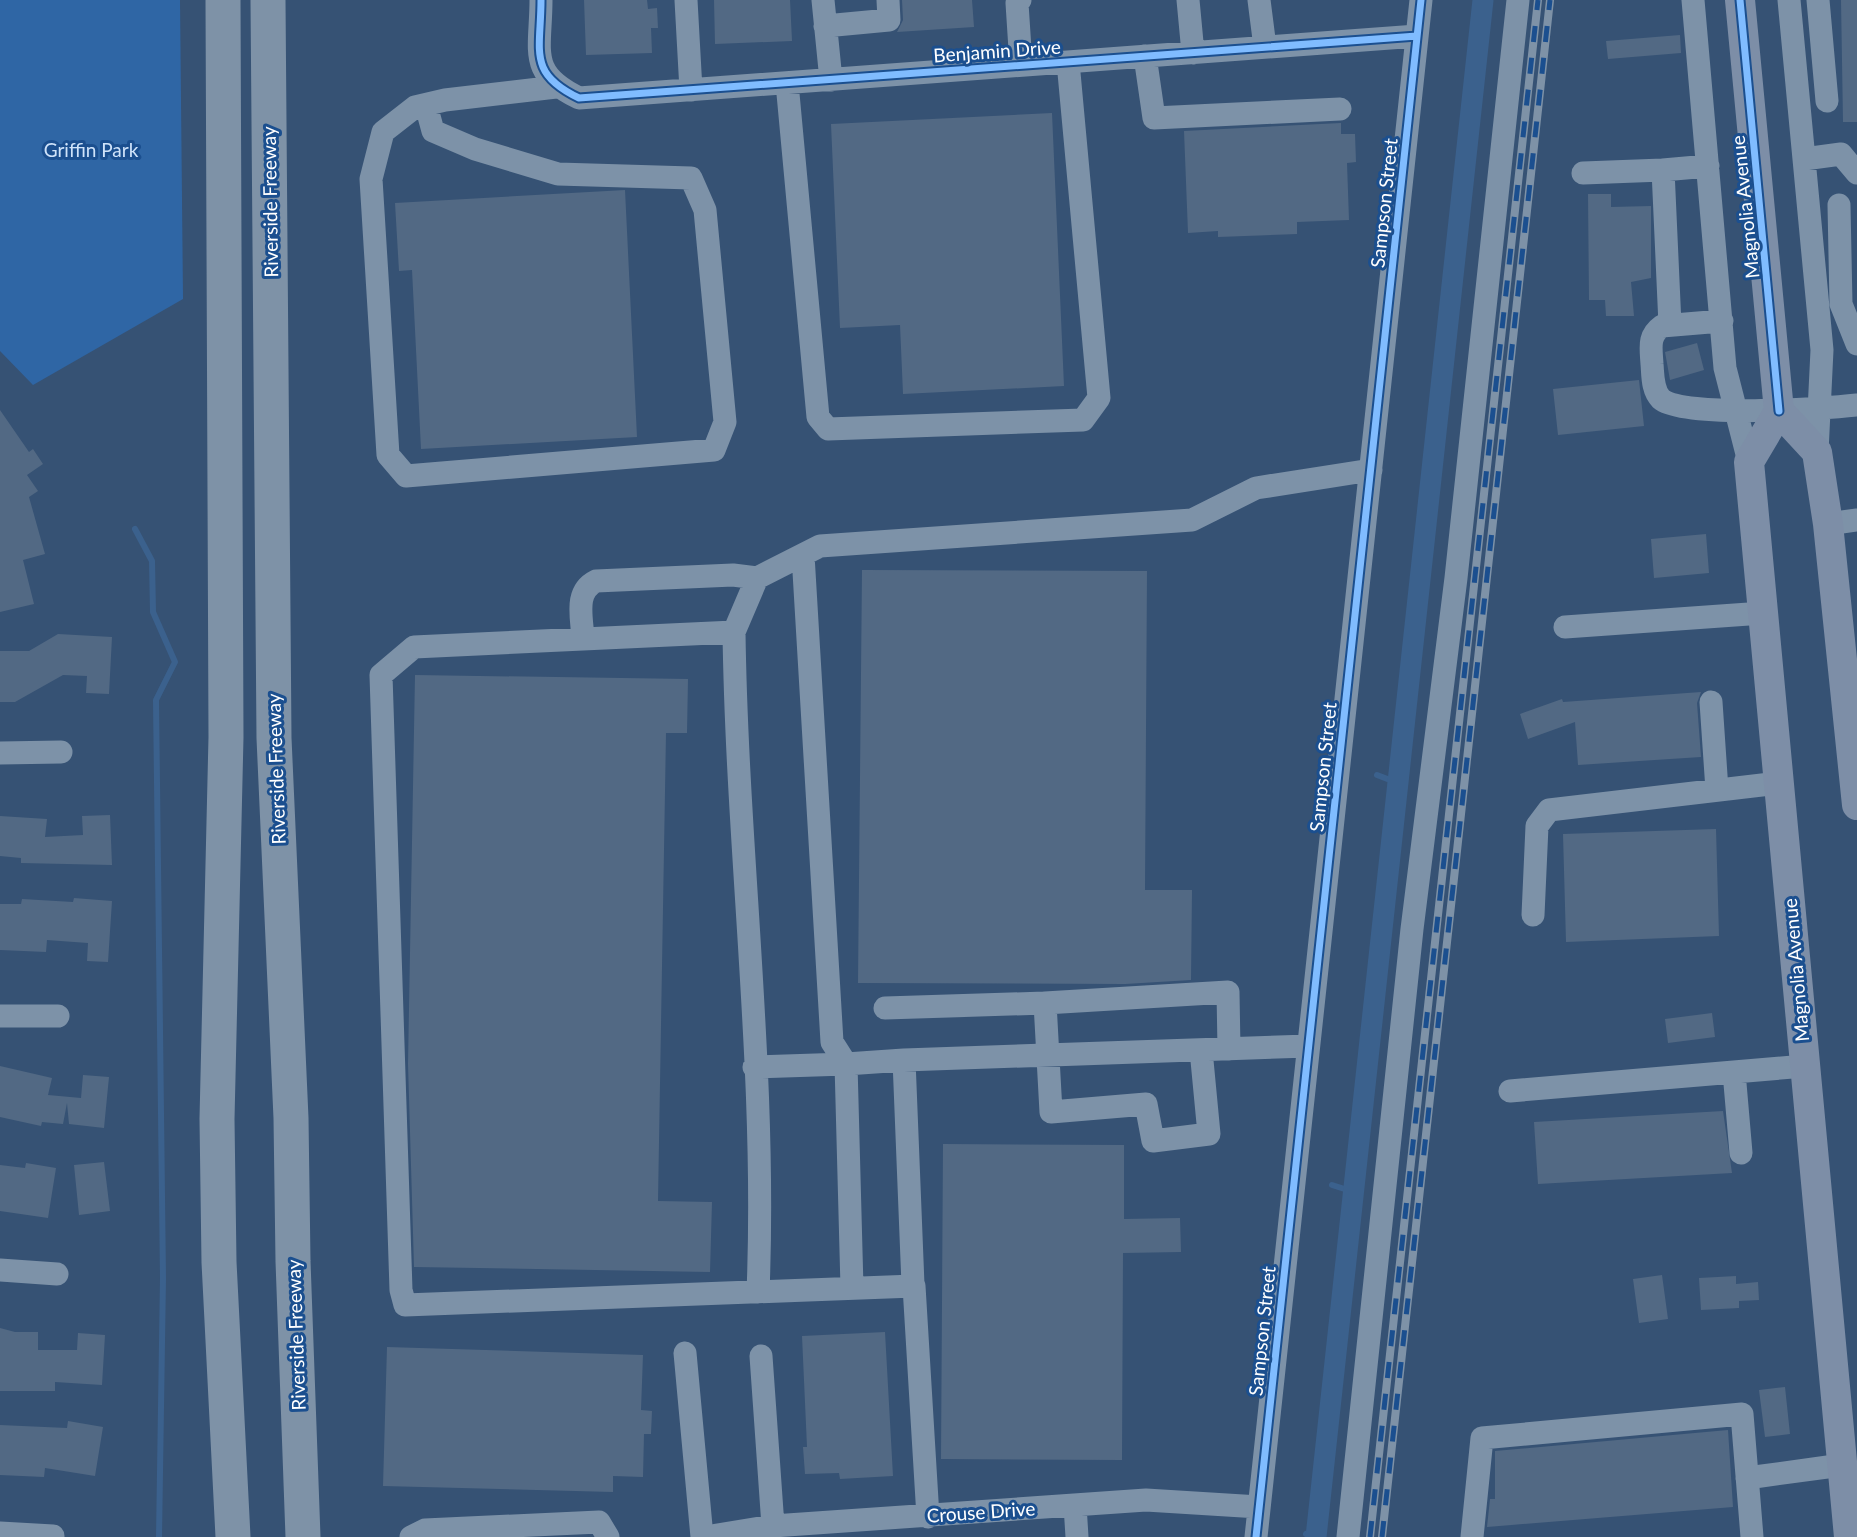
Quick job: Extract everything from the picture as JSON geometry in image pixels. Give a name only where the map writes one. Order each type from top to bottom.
[{"type":"highway","points":[[223,0],[226,737],[218,1119],[219,1262],[233,1537]]},
{"type":"highway","name":"Riverside Freeway","points":[[268,0],[274,738],[291,1118],[303,1537]]},
{"type":"main road","name":"Magnolia Avenue","points":[[1740,0],[1779,411]]},
{"type":"main road","points":[[1749,462],[1779,411],[1817,452],[1848,638],[1857,805]]},
{"type":"main road","name":"Magnolia Avenue","points":[[1749,462],[1849,1537]]},
{"type":"street","points":[[541,0],[540,68],[556,87]]},
{"type":"street","points":[[686,0],[691,90]]},
{"type":"street","points":[[822,0],[831,80]]},
{"type":"street","points":[[825,26],[889,20],[888,0]]},
{"type":"street","points":[[1188,0],[1193,53]]},
{"type":"street","points":[[1259,0],[1265,47]]},
{"type":"street","name":"Sampson Street","points":[[1256,1537],[1422,0]]},
{"type":"street","points":[[1348,1537],[1412,929],[1456,578],[1518,0]]},
{"type":"street","points":[[1693,0],[1725,368],[1749,462]]},
{"type":"street","points":[[1788,0],[1822,350],[1817,452]]},
{"type":"street","points":[[1818,0],[1827,101]]},
{"type":"street","points":[[1016,1],[1021,65]]},
{"type":"street","name":"Benjamin Drive","points":[[556,87],[579,98],[1418,36]]},
{"type":"street","points":[[1145,56],[1154,118],[1340,109]]},
{"type":"street","points":[[787,83],[818,417],[828,429],[1083,420],[1099,398],[1069,62]]},
{"type":"street","points":[[426,105],[433,131],[475,149],[558,174],[691,178],[705,210],[726,422],[714,450],[406,476],[388,455],[371,178],[383,132],[415,107],[426,105],[556,87]]},
{"type":"street","points":[[1804,159],[1840,154],[1850,162],[1857,173]]},
{"type":"street","points":[[1583,173],[1708,166]]},
{"type":"street","points":[[1663,170],[1670,325]]},
{"type":"street","points":[[1809,208],[1848,204],[1849,276],[1841,304],[1857,344]]},
{"type":"street","points":[[1722,321],[1670,325],[1655,331],[1650,341],[1653,384],[1660,398],[1675,406],[1779,411],[1857,405]]},
{"type":"street","points":[[583,639],[581,596],[587,586],[596,581],[733,575],[757,578],[820,546],[1192,520],[1256,488],[1371,470]]},
{"type":"street","points":[[1828,524],[1857,520]]},
{"type":"street","points":[[803,555],[832,1042],[846,1064],[852,1288]]},
{"type":"street","points":[[757,578],[734,632],[735,730],[761,1196],[758,1292]]},
{"type":"street","points":[[1564,627],[1763,613]]},
{"type":"street","points":[[734,632],[414,647],[381,675],[401,1276],[405,1305],[914,1285]]},
{"type":"street","points":[[1711,702],[1717,790]]},
{"type":"street","points":[[0,753],[61,752]]},
{"type":"street","points":[[1533,915],[1537,826],[1549,810],[1779,783]]},
{"type":"street","points":[[885,1008],[1045,1003],[1228,992],[1229,1049]]},
{"type":"street","points":[[1045,1003],[1051,1055],[1051,1112],[1146,1104],[1153,1141],[1209,1134],[1201,1050]]},
{"type":"street","points":[[0,1016],[58,1016]]},
{"type":"street","points":[[754,1067],[1308,1046]]},
{"type":"street","points":[[904,1060],[921,1524]]},
{"type":"street","points":[[1510,1091],[1805,1066]]},
{"type":"street","points":[[1734,1072],[1741,1153]]},
{"type":"street","points":[[0,1270],[57,1274]]},
{"type":"street","points":[[685,1353],[703,1537]]},
{"type":"street","points":[[761,1356],[773,1526]]},
{"type":"street","points":[[1472,1537],[1482,1437],[1742,1414],[1752,1537]]},
{"type":"street","points":[[1747,1478],[1842,1465]]},
{"type":"street","name":"Crouse Drive","points":[[703,1537],[773,1526],[921,1524],[1075,1505],[1146,1500],[1259,1507]]},
{"type":"street","points":[[1075,1505],[1077,1537]]},
{"type":"street","points":[[411,1537],[425,1530],[599,1522],[608,1537]]},
{"type":"street","points":[[0,1533],[53,1536]]},
{"type":"green space","name":"Griffin Park","points":[[0,0],[180,0],[183,299],[33,385],[0,351]]},
{"type":"building","points":[[584,0],[647,0],[648,9],[657,8],[658,28],[651,28],[652,53],[586,55]]},
{"type":"building","points":[[714,0],[790,0],[792,41],[715,44]]},
{"type":"building","points":[[902,0],[972,0],[974,27],[897,32],[903,20]]},
{"type":"building","points":[[1841,0],[1857,0],[1857,122],[1843,122]]},
{"type":"building","points":[[1680,35],[1681,53],[1608,59],[1606,41]]},
{"type":"building","points":[[1052,113],[1064,386],[903,394],[900,325],[840,328],[831,124]]},
{"type":"building","points":[[1341,123],[1341,134],[1355,134],[1356,162],[1347,163],[1349,220],[1297,222],[1297,234],[1218,237],[1218,231],[1188,233],[1184,131]]},
{"type":"building","points":[[625,190],[637,437],[421,449],[412,270],[399,271],[395,203]]},
{"type":"building","points":[[1588,194],[1611,194],[1611,207],[1651,206],[1651,278],[1631,282],[1634,316],[1606,316],[1605,300],[1589,300]]},
{"type":"building","points":[[1697,343],[1704,370],[1670,380],[1665,352]]},
{"type":"building","points":[[1639,380],[1644,426],[1558,435],[1553,389]]},
{"type":"building","points":[[0,410],[29,452],[33,449],[43,464],[27,475],[38,491],[29,497],[45,554],[23,560],[34,604],[0,612]]},
{"type":"building","points":[[1706,534],[1709,573],[1654,578],[1651,539]]},
{"type":"building","points":[[862,570],[1147,571],[1145,890],[1192,890],[1191,980],[1125,984],[858,983]]},
{"type":"building","points":[[58,634],[112,637],[109,694],[86,693],[87,676],[63,675],[15,702],[0,702],[0,651],[29,651]]},
{"type":"building","points":[[415,675],[688,679],[687,733],[666,733],[658,1201],[712,1202],[710,1272],[414,1267],[408,1064]]},
{"type":"building","points":[[1701,692],[1697,703],[1701,757],[1578,765],[1575,722],[1528,739],[1520,714],[1562,699],[1563,702]]},
{"type":"building","points":[[110,815],[112,865],[21,863],[21,858],[0,856],[0,816],[47,819],[45,837],[83,835],[82,816]]},
{"type":"building","points":[[1716,829],[1719,936],[1566,942],[1563,834]]},
{"type":"building","points":[[74,898],[112,901],[108,962],[87,961],[88,943],[47,940],[46,952],[0,950],[0,904],[21,904],[22,899],[73,902]]},
{"type":"building","points":[[1712,1013],[1715,1037],[1668,1043],[1665,1019]]},
{"type":"building","points":[[0,1066],[52,1078],[48,1095],[81,1098],[83,1075],[109,1077],[104,1128],[69,1124],[67,1103],[63,1124],[42,1122],[41,1126],[0,1117]]},
{"type":"building","points":[[1723,1111],[1732,1173],[1538,1184],[1534,1122]]},
{"type":"building","points":[[943,1144],[1124,1145],[1124,1219],[1180,1218],[1181,1252],[1123,1253],[1122,1460],[941,1459]]},
{"type":"building","points":[[104,1162],[110,1211],[79,1215],[74,1165]]},
{"type":"building","points":[[26,1163],[56,1168],[48,1218],[0,1211],[0,1165],[25,1168]]},
{"type":"building","points":[[1662,1275],[1668,1319],[1639,1323],[1633,1279]]},
{"type":"building","points":[[1736,1276],[1736,1284],[1758,1282],[1759,1300],[1739,1301],[1739,1308],[1701,1310],[1699,1278]]},
{"type":"building","points":[[0,1328],[15,1332],[38,1332],[38,1350],[77,1350],[78,1333],[105,1335],[102,1385],[55,1382],[55,1391],[0,1391]]},
{"type":"building","points":[[885,1332],[893,1476],[840,1479],[839,1473],[805,1474],[803,1447],[807,1447],[802,1336]]},
{"type":"building","points":[[387,1347],[643,1355],[641,1410],[652,1411],[651,1434],[644,1434],[643,1477],[613,1476],[613,1492],[383,1486]]},
{"type":"building","points":[[1785,1387],[1790,1434],[1765,1437],[1759,1390]]},
{"type":"building","points":[[68,1421],[103,1427],[95,1476],[45,1468],[44,1477],[0,1475],[0,1425],[67,1428]]},
{"type":"building","points":[[1728,1430],[1733,1507],[1487,1527],[1490,1499],[1495,1499],[1495,1451]]},
{"type":"waterway","points":[[1316,1537],[1483,0]]},
{"type":"waterway","points":[[135,529],[152,561],[153,612],[175,662],[156,700],[163,1278],[159,1537]]},
{"type":"waterway","points":[[1377,775],[1398,783]]},
{"type":"waterway","points":[[1332,1185],[1354,1192]]},
{"type":"waterway","points":[[1306,1534],[1311,1537]]},
{"type":"railway","points":[[1370,1537],[1538,0]]},
{"type":"railway","points":[[1382,1537],[1550,0]]},
{"type":"cycle path","points":[[541,0],[540,59],[551,79],[579,98],[1417,36]]},
{"type":"cycle path","points":[[1256,1537],[1421,0]]},
{"type":"cycle path","points":[[1740,0],[1779,411]]}]
